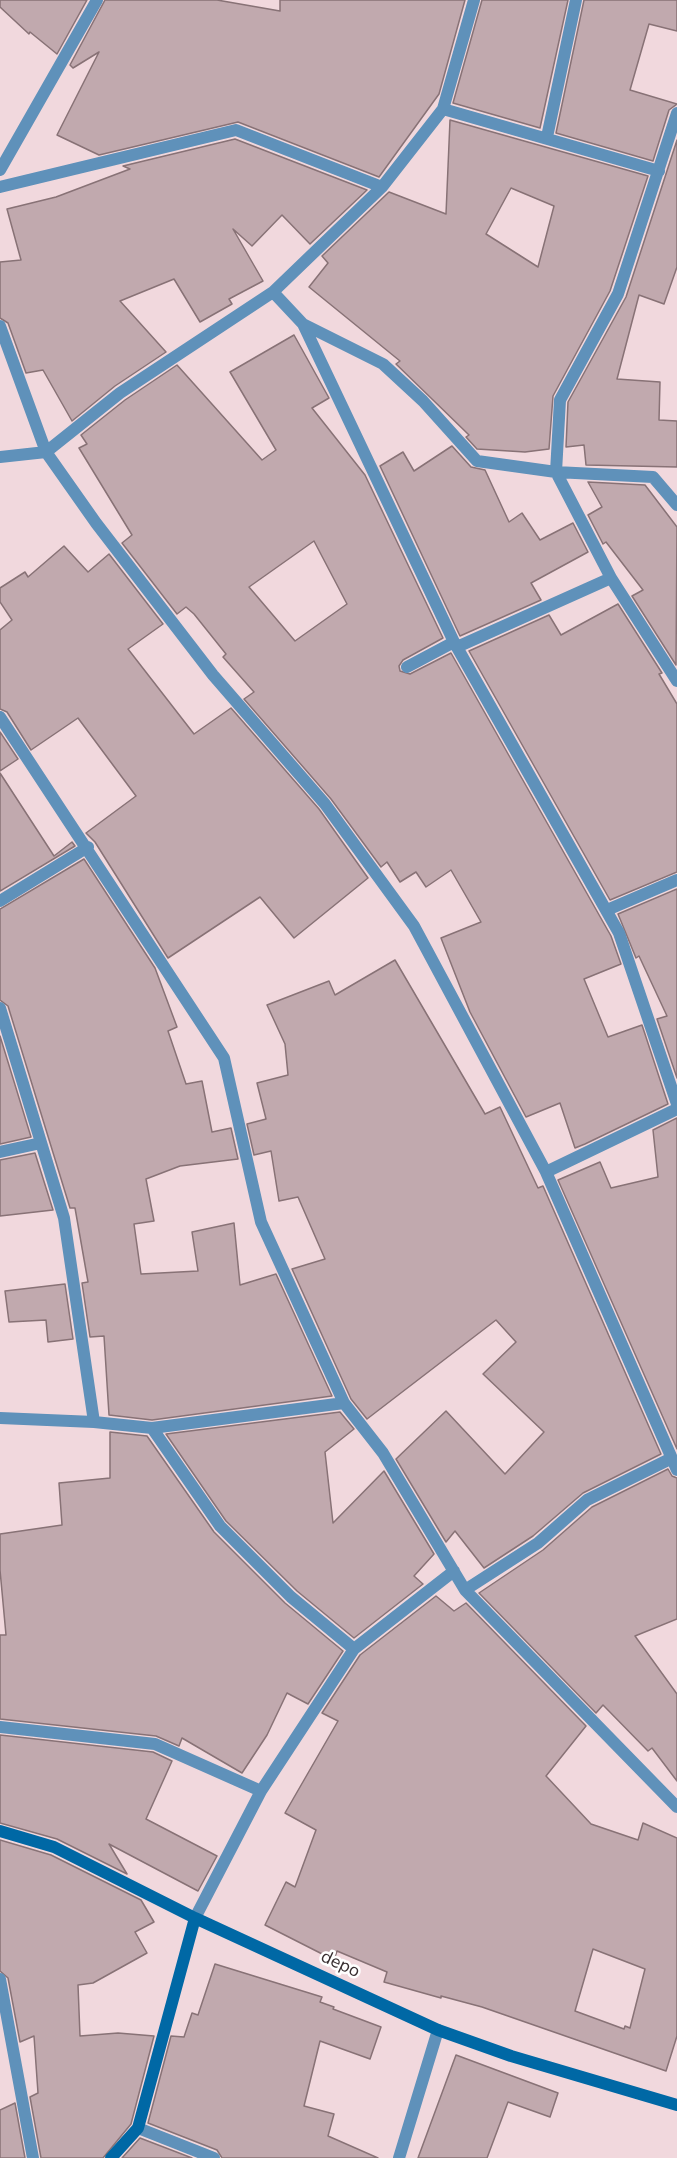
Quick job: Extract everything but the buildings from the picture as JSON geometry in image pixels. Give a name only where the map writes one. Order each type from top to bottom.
[{"type":"street","points":[[0,170],[97,0]]},
{"type":"street","points":[[0,457],[46,452],[120,393],[273,292],[382,187],[443,109],[474,0]]},
{"type":"street","points":[[547,137],[576,0]]},
{"type":"street","points":[[443,109],[659,171]]},
{"type":"street","points":[[677,113],[618,294],[560,400],[556,472],[611,578],[677,681]]},
{"type":"street","points":[[0,188],[236,130],[382,187]]},
{"type":"street","points":[[273,292],[303,324],[455,644],[620,933],[677,1104]]},
{"type":"street","points":[[303,324],[383,364],[423,401],[477,460],[556,472],[653,477],[677,505]]},
{"type":"street","points":[[0,326],[46,452],[96,523],[213,675],[326,804],[414,926],[546,1172],[674,1465],[587,1500],[538,1543],[465,1590]]},
{"type":"street","points":[[407,667],[455,644],[611,578]]},
{"type":"street","points":[[0,717],[88,847],[224,1058],[261,1222],[344,1403],[383,1453],[465,1590],[677,1807]]},
{"type":"street","points":[[0,901],[88,847]]},
{"type":"street","points":[[607,910],[677,880]]},
{"type":"street","points":[[0,1008],[64,1218],[94,1422]]},
{"type":"street","points":[[546,1172],[677,1109]]},
{"type":"street","points":[[0,1152],[41,1143]]},
{"type":"street","points":[[0,1418],[94,1422],[152,1428],[344,1403]]},
{"type":"street","points":[[152,1428],[220,1526],[291,1597],[354,1649]]},
{"type":"street","points":[[111,2158],[138,2128],[195,1918],[261,1791],[354,1649],[454,1571]]},
{"type":"street","points":[[0,1727],[155,1744],[261,1791]]},
{"type":"street","name":"depo","points":[[0,1831],[54,1846],[195,1918],[438,2031],[511,2056],[677,2105]]},
{"type":"street","points":[[0,1979],[33,2158]]},
{"type":"street","points":[[399,2158],[438,2031]]},
{"type":"street","points":[[138,2128],[214,2158]]}]
